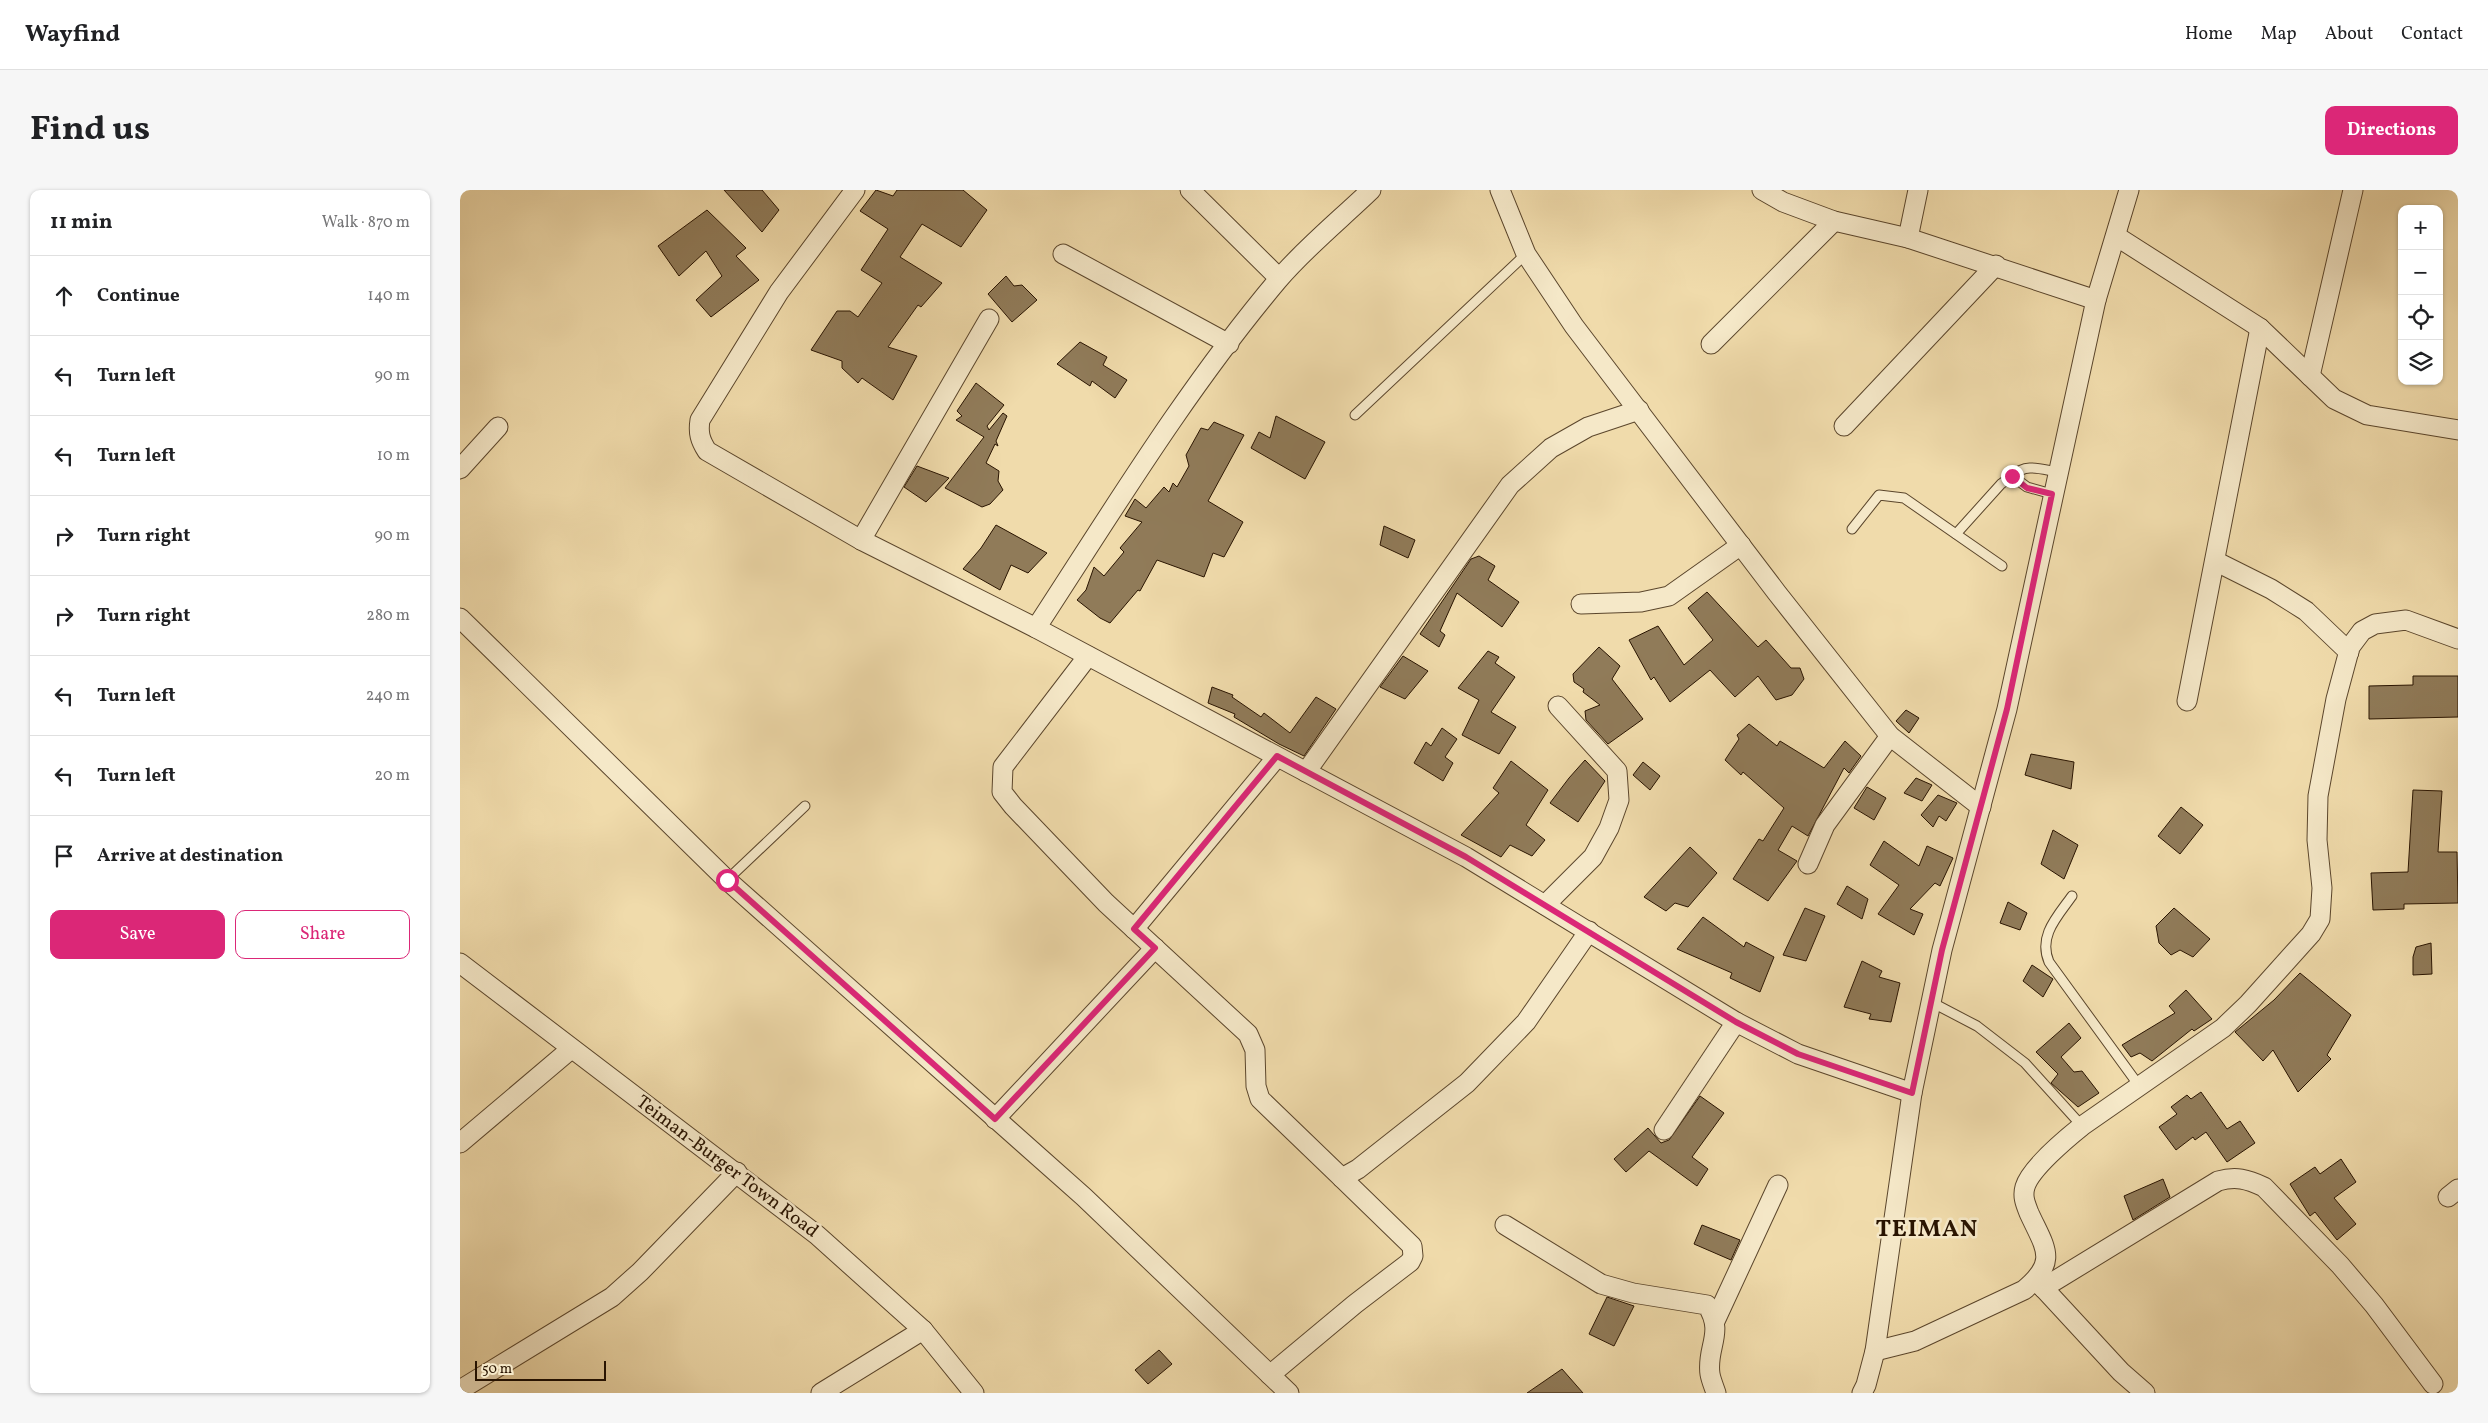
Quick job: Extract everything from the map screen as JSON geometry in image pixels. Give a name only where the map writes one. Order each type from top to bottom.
[{"type":"street","points":[[855,190],[779,292],[700,420],[698,432],[701,442],[708,451],[861,540],[1036,628],[1466,857],[1736,1022],[1798,1054],[1912,1093]]},
{"type":"street","points":[[1190,190],[1279,278]]},
{"type":"street","points":[[1036,628],[1175,415],[1228,344],[1279,278],[1371,190]]},
{"type":"street","points":[[1500,190],[1526,254],[1574,326],[1741,545],[1890,736],[1981,807]]},
{"type":"street","points":[[1762,190],[1783,202],[1834,221],[1908,238],[1996,265],[2096,300]]},
{"type":"street","points":[[1908,238],[1918,190]]},
{"type":"street","points":[[1862,1393],[1875,1351],[1912,1093],[1942,950],[2007,709],[2052,494],[2096,300],[2128,190]]},
{"type":"street","points":[[2310,376],[2353,190]]},
{"type":"street","points":[[1711,344],[1834,221]]},
{"type":"street","points":[[2116,236],[2260,328],[2334,399],[2367,415],[2458,430]]},
{"type":"street","points":[[1063,254],[1228,344]]},
{"type":"street","points":[[1844,426],[1996,265]]},
{"type":"street","points":[[861,540],[988,319]]},
{"type":"street","points":[[2187,702],[2260,328]]},
{"type":"street","points":[[1306,772],[1510,485],[1552,448],[1588,427],[1638,410]]},
{"type":"street","points":[[460,470],[498,427]]},
{"type":"street","points":[[1581,604],[1641,602],[1669,596],[1741,545]]},
{"type":"street","points":[[2215,560],[2271,589],[2306,612],[2349,652]]},
{"type":"street","points":[[460,618],[727,880],[1084,1197],[1286,1392]]},
{"type":"street","points":[[2040,1284],[2046,1265],[2047,1254],[2024,1201],[2024,1188],[2028,1179],[2062,1142],[2082,1126],[2223,1028],[2248,1004],[2311,934],[2320,919],[2322,888],[2318,840],[2318,796],[2336,699],[2349,652],[2362,631],[2375,624],[2390,620],[2406,620],[2458,639]]},
{"type":"street","points":[[1088,656],[1002,767],[1002,792],[1013,806],[1106,903],[1248,1034],[1255,1050],[1256,1086],[1260,1099],[1412,1246],[1413,1256],[1410,1262],[1355,1304],[1270,1375]]},
{"type":"street","points":[[1545,905],[1593,857],[1609,828],[1620,800],[1617,771],[1558,706]]},
{"type":"street","points":[[1808,864],[1825,825],[1890,736]]},
{"type":"street","points":[[1134,929],[1277,756]]},
{"type":"street","points":[[1342,1178],[1358,1169],[1467,1083],[1526,1022],[1589,931]]},
{"type":"street","points":[[995,1119],[1155,948]]},
{"type":"street","name":"Teiman-Burger Town Road","points":[[460,962],[571,1050],[737,1172],[817,1235],[923,1330],[974,1393]]},
{"type":"street","points":[[1664,1130],[1736,1022]]},
{"type":"street","points":[[460,1143],[571,1050]]},
{"type":"street","points":[[460,1390],[612,1297],[640,1272],[737,1172]]},
{"type":"street","points":[[1875,1351],[1916,1341],[2040,1284],[2218,1181],[2234,1177],[2249,1180],[2264,1187],[2340,1265],[2374,1305],[2433,1384]]},
{"type":"street","points":[[1715,1321],[1778,1185]]},
{"type":"street","points":[[1505,1225],[1601,1284],[1633,1293],[1707,1305],[1716,1327],[1710,1374],[1716,1393]]},
{"type":"street","points":[[2040,1284],[2121,1372],[2145,1393]]},
{"type":"street","points":[[821,1393],[923,1330]]},
{"type":"lane","points":[[1355,415],[1526,254]]},
{"type":"lane","points":[[1956,534],[2002,484],[2020,469],[2034,467],[2057,472]]},
{"type":"lane","points":[[2012,476],[2027,488],[2052,494]]},
{"type":"lane","points":[[1852,529],[1879,496],[1884,494],[1904,498],[2002,566]]},
{"type":"lane","points":[[727,880],[805,806]]},
{"type":"lane","points":[[2072,896],[2052,925],[2046,940],[2045,951],[2050,962],[2140,1087]]},
{"type":"lane","points":[[1932,1002],[1977,1026],[2025,1063],[2082,1126]]},
{"type":"building","points":[[724,190],[762,190],[779,210],[762,232]]},
{"type":"building","points":[[876,190],[893,196],[897,190],[963,190],[987,210],[961,247],[922,224],[900,257],[942,283],[921,307],[918,305],[888,347],[917,356],[893,400],[862,378],[858,383],[842,368],[842,361],[811,350],[837,311],[850,311],[858,317],[882,283],[861,270],[888,229],[860,211]]},
{"type":"building","points":[[707,210],[746,248],[736,256],[759,280],[711,317],[696,300],[722,276],[706,251],[679,276],[658,246]]},
{"type":"building","points":[[1006,276],[1014,286],[1022,285],[1037,300],[1012,322],[988,294]]},
{"type":"building","points":[[1080,342],[1107,357],[1103,365],[1127,380],[1115,398],[1092,381],[1090,386],[1057,364]]},
{"type":"building","points":[[976,383],[1004,405],[987,426],[989,430],[1003,413],[1007,416],[996,441],[998,446],[995,444],[986,463],[999,471],[998,481],[1003,490],[990,504],[982,507],[945,488],[984,437],[956,420],[962,416],[957,411]]},
{"type":"building","points":[[1276,416],[1325,442],[1305,479],[1251,448],[1259,432],[1270,438]]},
{"type":"building","points":[[1214,422],[1244,435],[1208,501],[1243,522],[1224,557],[1213,553],[1204,577],[1157,560],[1140,591],[1138,590],[1110,623],[1100,618],[1077,600],[1086,590],[1094,567],[1104,576],[1124,552],[1120,548],[1142,522],[1125,516],[1135,499],[1146,508],[1164,487],[1169,492],[1173,483],[1177,487],[1189,466],[1186,455],[1201,428],[1208,430]]},
{"type":"building","points":[[917,466],[949,478],[926,502],[904,487]]},
{"type":"building","points":[[996,525],[1047,553],[1028,573],[1011,565],[1000,590],[963,569],[981,548]]},
{"type":"building","points":[[1384,526],[1415,540],[1408,558],[1380,545]]},
{"type":"building","points":[[1479,556],[1495,566],[1488,580],[1519,602],[1502,627],[1457,593],[1440,631],[1445,635],[1439,647],[1420,634],[1471,559]]},
{"type":"building","points":[[1707,592],[1758,647],[1766,640],[1791,668],[1800,668],[1804,679],[1792,695],[1776,700],[1758,676],[1735,697],[1710,670],[1670,702],[1654,677],[1651,680],[1629,640],[1658,626],[1684,665],[1713,640],[1688,608]]},
{"type":"building","points":[[1599,647],[1620,666],[1612,679],[1643,719],[1608,744],[1586,720],[1585,711],[1600,705],[1583,692],[1584,689],[1574,682],[1573,674]]},
{"type":"building","points":[[1488,651],[1499,657],[1495,663],[1515,677],[1491,712],[1516,727],[1499,754],[1462,735],[1479,700],[1458,688]]},
{"type":"building","points":[[1403,656],[1428,671],[1405,699],[1380,687]]},
{"type":"building","points":[[2413,676],[2458,676],[2458,717],[2369,719],[2369,686],[2413,685]]},
{"type":"building","points":[[1212,687],[1233,695],[1232,697],[1261,717],[1264,713],[1290,733],[1316,697],[1336,709],[1304,756],[1279,744],[1234,717],[1235,714],[1208,703]]},
{"type":"building","points":[[1906,710],[1919,718],[1909,733],[1896,721]]},
{"type":"building","points":[[1749,724],[1777,746],[1780,741],[1824,768],[1845,741],[1861,756],[1849,773],[1844,768],[1808,836],[1792,826],[1778,850],[1797,861],[1768,901],[1733,879],[1759,839],[1763,841],[1784,808],[1743,772],[1741,775],[1725,760],[1739,739],[1737,735]]},
{"type":"building","points":[[1442,728],[1457,739],[1445,757],[1453,763],[1443,781],[1414,763],[1426,742],[1431,746]]},
{"type":"building","points":[[2031,754],[2074,762],[2071,789],[2025,775]]},
{"type":"building","points":[[1585,760],[1605,781],[1578,822],[1550,803]]},
{"type":"building","points":[[1511,761],[1548,790],[1526,825],[1545,840],[1532,856],[1510,845],[1501,857],[1461,835],[1499,793],[1493,788]]},
{"type":"building","points":[[1643,762],[1660,776],[1650,790],[1633,775]]},
{"type":"building","points":[[1916,778],[1932,785],[1922,801],[1904,793]]},
{"type":"building","points":[[1867,787],[1886,798],[1874,820],[1854,808]]},
{"type":"building","points":[[2413,790],[2442,791],[2438,852],[2457,852],[2458,903],[2404,904],[2404,909],[2373,910],[2371,873],[2408,872]]},
{"type":"building","points":[[1938,795],[1957,803],[1946,821],[1939,816],[1933,827],[1921,815]]},
{"type":"building","points":[[2181,807],[2203,825],[2180,854],[2158,836]]},
{"type":"building","points":[[2053,830],[2078,845],[2064,879],[2041,864]]},
{"type":"building","points":[[1884,841],[1919,866],[1927,846],[1953,858],[1940,886],[1935,883],[1910,909],[1923,914],[1914,935],[1878,914],[1899,885],[1870,865]]},
{"type":"building","points":[[1690,847],[1717,873],[1688,907],[1675,903],[1666,911],[1644,897]]},
{"type":"building","points":[[1847,886],[1868,899],[1862,919],[1837,904]]},
{"type":"building","points":[[2008,902],[2027,913],[2020,930],[2000,923]]},
{"type":"building","points":[[1805,908],[1825,916],[1806,961],[1783,955]]},
{"type":"building","points":[[2174,908],[2210,939],[2193,957],[2180,950],[2171,955],[2159,943],[2156,926]]},
{"type":"building","points":[[1703,917],[1744,947],[1746,942],[1774,957],[1760,992],[1730,978],[1732,973],[1677,949]]},
{"type":"building","points":[[2431,943],[2432,974],[2413,975],[2413,957],[2416,947]]},
{"type":"building","points":[[1862,961],[1882,971],[1879,977],[1900,983],[1891,1022],[1869,1019],[1871,1014],[1844,1007]]},
{"type":"building","points":[[2032,965],[2053,979],[2043,997],[2023,981]]},
{"type":"building","points":[[2300,973],[2351,1015],[2327,1055],[2331,1059],[2298,1092],[2273,1050],[2263,1061],[2235,1032],[2274,1000]]},
{"type":"building","points":[[2186,990],[2212,1019],[2194,1031],[2192,1029],[2152,1061],[2140,1053],[2131,1057],[2122,1045],[2175,1013],[2169,1006]]},
{"type":"building","points":[[2069,1023],[2081,1038],[2061,1057],[2074,1072],[2082,1071],[2099,1093],[2078,1107],[2051,1083],[2058,1074],[2036,1052]]},
{"type":"building","points":[[2201,1092],[2227,1129],[2240,1121],[2255,1143],[2227,1162],[2206,1132],[2195,1140],[2193,1137],[2176,1150],[2159,1127],[2177,1114],[2171,1107],[2187,1095],[2191,1099]]},
{"type":"building","points":[[1700,1096],[1724,1113],[1692,1157],[1708,1169],[1697,1186],[1649,1151],[1626,1172],[1614,1159],[1648,1128],[1661,1143],[1669,1140]]},
{"type":"building","points":[[2341,1159],[2356,1182],[2334,1198],[2356,1224],[2337,1240],[2315,1212],[2310,1216],[2290,1184],[2315,1167],[2320,1174]]},
{"type":"building","points":[[2163,1179],[2170,1197],[2133,1220],[2124,1196]]},
{"type":"building","points":[[1702,1225],[1740,1240],[1731,1260],[1694,1244]]},
{"type":"building","points":[[1607,1297],[1634,1306],[1614,1346],[1589,1334]]},
{"type":"building","points":[[1159,1350],[1172,1364],[1148,1384],[1135,1370]]},
{"type":"building","points":[[1562,1369],[1583,1393],[1527,1393]]},
{"type":"district","name":"TEIMAN","points":[[1927,1230]]},
{"type":"route","points":[[727,880],[995,1119],[1155,948],[1134,929],[1277,756],[1466,857],[1736,1022],[1798,1054],[1912,1093],[1942,950],[2007,709],[2052,494],[2027,488],[2012,476]]}]
